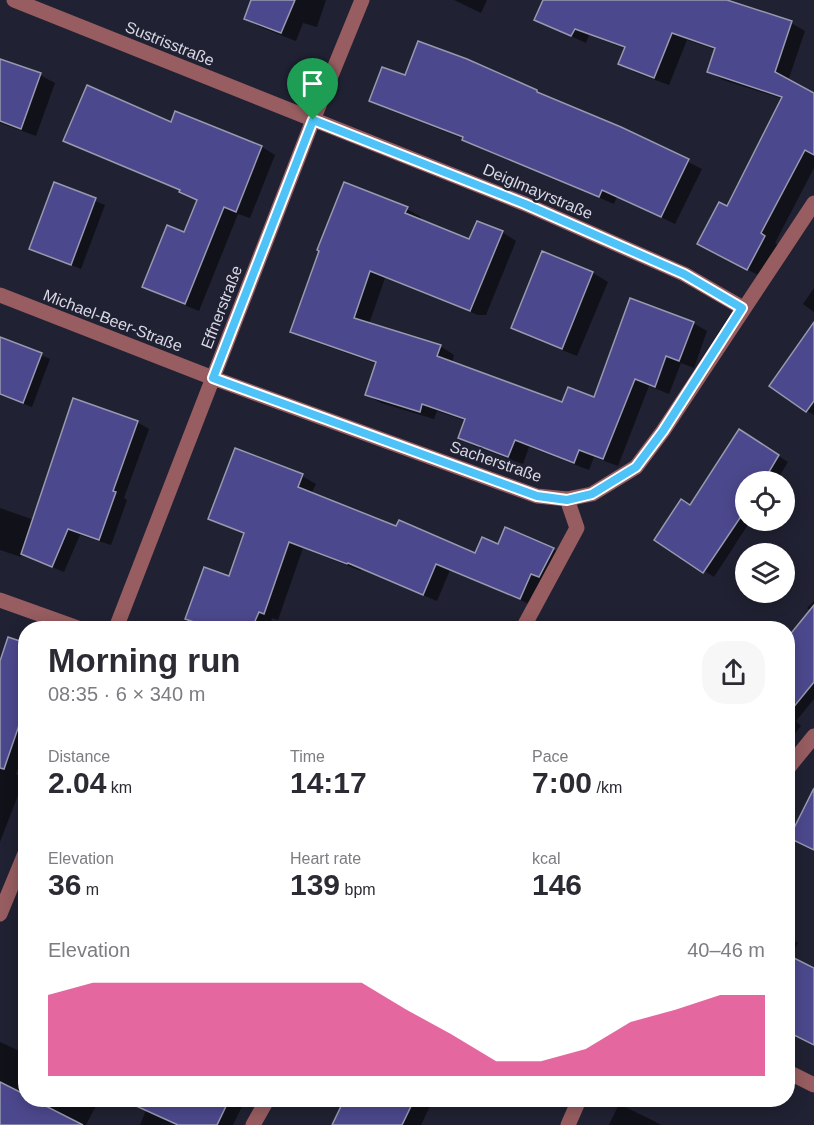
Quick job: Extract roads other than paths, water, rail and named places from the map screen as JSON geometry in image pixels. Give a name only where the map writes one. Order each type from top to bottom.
[{"type":"street","name":"Sustrisstraße","points":[[14,0],[313,120]]},
{"type":"street","name":"Effnerstraße","points":[[119,621],[313,120],[362,0]]},
{"type":"street","name":"Deiglmayrstraße","points":[[313,120],[525,204],[610,241],[684,274],[742,308]]},
{"type":"street","name":"Sacherstraße","points":[[213,378],[537,496],[567,500],[592,494],[636,467],[663,431],[742,308],[814,203]]},
{"type":"street","name":"Michael-Beer-Straße","points":[[0,294],[213,378]]},
{"type":"street","points":[[527,621],[577,528],[567,500]]},
{"type":"street","points":[[0,600],[58,621]]},
{"type":"street","points":[[795,759],[814,736]]},
{"type":"street","points":[[0,914],[18,870]]},
{"type":"street","points":[[795,1076],[814,1085]]},
{"type":"street","points":[[253,1125],[263,1107]]},
{"type":"street","points":[[568,1125],[576,1107]]}]
